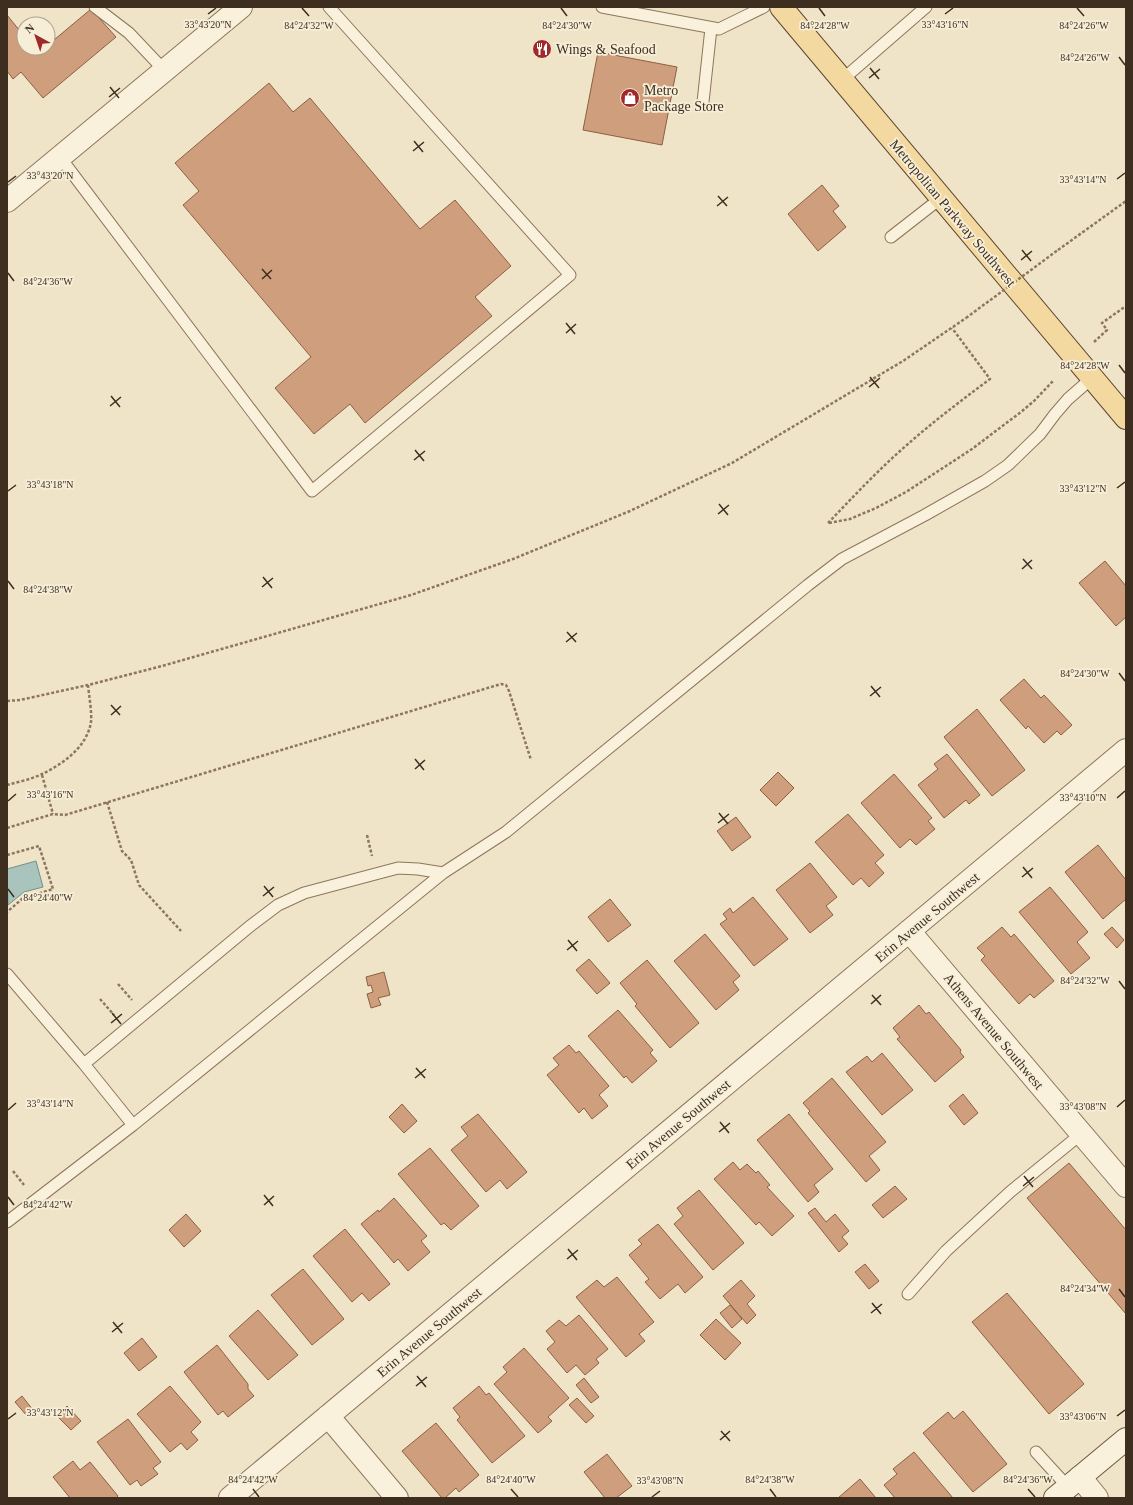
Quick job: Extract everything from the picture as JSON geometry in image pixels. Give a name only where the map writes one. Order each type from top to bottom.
[{"type":"main road","name":"Metropolitan Parkway Southwest","points":[[781,7],[1126,418]]},
{"type":"street","points":[[7,201],[241,7]]},
{"type":"street","name":"Erin Avenue Southwest","points":[[230,1498],[1126,750]]},
{"type":"street","name":"Athens Avenue Southwest","points":[[909,931],[1126,1186]]},
{"type":"street","points":[[328,1416],[397,1498]]},
{"type":"street","points":[[1097,1498],[1068,1487],[1126,1439]]},
{"type":"lane","points":[[95,7],[129,32],[164,70]]},
{"type":"lane","points":[[60,157],[312,491],[570,276],[329,7]]},
{"type":"lane","points":[[603,7],[719,29],[764,7]]},
{"type":"lane","points":[[640,15],[651,7]]},
{"type":"lane","points":[[842,80],[926,7]]},
{"type":"lane","points":[[703,102],[711,28]]},
{"type":"lane","points":[[891,237],[941,198]]},
{"type":"lane","points":[[7,1222],[133,1125],[443,873],[506,832],[808,585],[842,559],[932,512],[985,481],[1008,465],[1040,434],[1068,399],[1092,378]]},
{"type":"lane","points":[[84,1064],[249,927],[278,905],[304,893],[398,868],[418,869],[443,873]]},
{"type":"lane","points":[[7,974],[84,1064],[133,1125]]},
{"type":"lane","points":[[908,1294],[952,1246],[1010,1192],[1081,1134]]},
{"type":"lane","points":[[1036,1452],[1068,1487]]},
{"type":"path","points":[[7,700],[20,700],[88,685],[170,664],[411,595],[513,559],[630,511],[732,463],[903,361],[966,318],[1126,201]]},
{"type":"path","points":[[1094,342],[1107,330],[1102,323],[1126,306]]},
{"type":"path","points":[[952,328],[990,380],[934,421],[863,487],[828,523],[850,519],[876,508],[906,492],[972,449],[1021,412],[1053,381]]},
{"type":"path","points":[[7,828],[53,814],[65,815],[501,684],[506,685],[509,692],[530,760]]},
{"type":"path","points":[[7,785],[42,775],[60,764],[75,752],[85,737],[91,722],[88,685]]},
{"type":"path","points":[[42,775],[53,814]]},
{"type":"path","points":[[106,802],[122,851],[131,860],[139,885],[181,931]]},
{"type":"path","points":[[367,835],[374,860]]},
{"type":"path","points":[[7,855],[39,846],[53,889],[22,899],[7,912]]},
{"type":"water","points":[[36,861],[43,887],[24,892],[8,905],[7,869]]},
{"type":"building","points":[[91,9],[116,37],[43,98],[21,72],[13,79],[7,71],[7,15],[16,26],[16,56],[56,56],[56,38]]},
{"type":"building","name":"Metro Package Store","points":[[598,52],[677,67],[662,145],[583,130]]},
{"type":"building","points":[[269,83],[293,112],[310,98],[420,229],[455,200],[511,266],[475,297],[492,316],[365,423],[350,404],[314,434],[275,388],[311,357],[183,205],[199,191],[175,163]]},
{"type":"building","points":[[822,185],[839,206],[833,211],[846,227],[818,251],[788,214]]},
{"type":"building","points":[[1105,561],[1126,586],[1126,617],[1116,626],[1079,583]]},
{"type":"building","points":[[1024,679],[1041,698],[1044,695],[1072,725],[1061,735],[1057,731],[1044,743],[1028,726],[1026,729],[1000,700]]},
{"type":"building","points":[[977,709],[1025,770],[992,796],[944,737]]},
{"type":"building","points":[[947,754],[980,795],[969,804],[966,800],[944,818],[918,785],[938,769],[934,764]]},
{"type":"building","points":[[778,772],[794,788],[776,806],[760,790]]},
{"type":"building","points":[[894,774],[932,818],[928,821],[935,829],[916,845],[910,839],[900,848],[861,803]]},
{"type":"building","points":[[848,814],[884,855],[875,863],[884,873],[869,887],[861,878],[853,885],[815,842]]},
{"type":"building","points":[[736,817],[751,837],[732,851],[717,831]]},
{"type":"building","points":[[1098,845],[1126,880],[1126,899],[1103,919],[1065,872]]},
{"type":"building","points":[[810,863],[837,897],[826,906],[833,915],[810,933],[776,890]]},
{"type":"building","points":[[1050,887],[1088,932],[1077,942],[1090,958],[1071,974],[1019,912]]},
{"type":"building","points":[[753,897],[788,939],[754,966],[720,924],[727,919],[723,914],[730,908],[733,913]]},
{"type":"building","points":[[610,899],[631,925],[608,942],[588,917]]},
{"type":"building","points":[[1002,927],[1011,937],[1014,934],[1054,981],[1034,998],[1030,994],[1019,1004],[981,960],[985,956],[977,948]]},
{"type":"building","points":[[1112,927],[1124,940],[1117,948],[1104,934]]},
{"type":"building","points":[[705,934],[740,976],[733,982],[739,990],[716,1010],[674,961]]},
{"type":"building","points":[[589,959],[610,983],[597,994],[576,970]]},
{"type":"building","points":[[647,960],[699,1023],[670,1048],[635,1006],[637,1004],[620,983]]},
{"type":"building","points":[[384,972],[390,995],[378,998],[381,1005],[371,1008],[367,994],[373,992],[371,985],[368,986],[366,977]]},
{"type":"building","points":[[919,1005],[926,1014],[929,1012],[961,1050],[960,1052],[964,1057],[935,1082],[897,1039],[900,1037],[893,1028]]},
{"type":"building","points":[[618,1010],[653,1050],[650,1053],[657,1061],[632,1083],[626,1076],[624,1078],[588,1036]]},
{"type":"building","points":[[569,1045],[576,1053],[579,1051],[609,1086],[599,1095],[608,1106],[592,1119],[584,1108],[579,1113],[547,1075],[559,1065],[553,1058]]},
{"type":"building","points":[[882,1053],[913,1090],[882,1115],[846,1072],[867,1056],[872,1062]]},
{"type":"building","points":[[832,1078],[886,1142],[869,1156],[880,1170],[866,1182],[808,1113],[810,1111],[803,1103]]},
{"type":"building","points":[[963,1094],[978,1113],[964,1125],[949,1106]]},
{"type":"building","points":[[402,1104],[417,1121],[404,1133],[389,1117]]},
{"type":"building","points":[[478,1114],[527,1172],[507,1189],[500,1180],[486,1192],[451,1150],[468,1136],[461,1127]]},
{"type":"building","points":[[789,1114],[833,1169],[814,1185],[819,1192],[808,1202],[757,1140]]},
{"type":"building","points":[[430,1148],[479,1206],[451,1230],[444,1223],[441,1225],[398,1174]]},
{"type":"building","points":[[733,1162],[740,1170],[747,1164],[756,1173],[758,1171],[770,1185],[767,1187],[794,1216],[772,1236],[759,1222],[756,1225],[714,1179]]},
{"type":"building","points":[[1069,1163],[1126,1230],[1126,1314],[1027,1198]]},
{"type":"building","points":[[895,1186],[907,1199],[883,1218],[872,1205]]},
{"type":"building","points":[[699,1190],[744,1243],[713,1270],[674,1224],[683,1216],[677,1208]]},
{"type":"building","points":[[394,1198],[427,1236],[421,1241],[430,1252],[408,1271],[398,1259],[394,1263],[361,1224],[378,1210],[379,1212]]},
{"type":"building","points":[[815,1208],[826,1222],[835,1214],[849,1231],[842,1237],[848,1244],[839,1252],[808,1213]]},
{"type":"building","points":[[186,1214],[201,1231],[184,1247],[169,1230]]},
{"type":"building","points":[[658,1224],[703,1277],[685,1293],[678,1284],[660,1299],[645,1282],[649,1279],[629,1255],[642,1244],[638,1240]]},
{"type":"building","points":[[345,1229],[390,1284],[369,1301],[362,1293],[352,1302],[313,1256]]},
{"type":"building","points":[[865,1264],[879,1281],[869,1289],[855,1272]]},
{"type":"building","points":[[303,1269],[344,1319],[312,1345],[271,1295]]},
{"type":"building","points":[[617,1277],[654,1322],[639,1334],[645,1341],[626,1357],[576,1297],[597,1280],[604,1287]]},
{"type":"building","points":[[741,1280],[755,1296],[747,1304],[756,1315],[747,1324],[723,1296]]},
{"type":"building","points":[[1007,1293],[1084,1384],[1049,1414],[972,1322]]},
{"type":"building","points":[[730,1305],[742,1319],[732,1328],[720,1313]]},
{"type":"building","points":[[258,1310],[298,1355],[268,1380],[229,1336]]},
{"type":"building","points":[[579,1315],[608,1349],[596,1359],[599,1363],[585,1375],[576,1365],[567,1373],[547,1349],[555,1342],[546,1331],[559,1320],[566,1326]]},
{"type":"building","points":[[716,1319],[741,1343],[725,1360],[700,1335]]},
{"type":"building","points":[[142,1338],[157,1357],[139,1371],[124,1353]]},
{"type":"building","points":[[217,1345],[248,1384],[248,1389],[254,1396],[228,1417],[223,1411],[218,1415],[184,1372]]},
{"type":"building","points":[[524,1348],[569,1398],[548,1417],[552,1421],[538,1433],[494,1384],[507,1372],[503,1367]]},
{"type":"building","points":[[584,1378],[599,1397],[591,1403],[576,1385]]},
{"type":"building","points":[[170,1386],[201,1422],[191,1432],[198,1440],[187,1450],[181,1443],[170,1452],[137,1414]]},
{"type":"building","points":[[479,1386],[486,1395],[489,1393],[525,1436],[492,1463],[457,1420],[460,1417],[453,1408]]},
{"type":"building","points":[[22,1396],[33,1410],[27,1416],[15,1402]]},
{"type":"building","points":[[577,1398],[594,1416],[586,1423],[569,1405]]},
{"type":"building","points":[[67,1406],[81,1421],[71,1430],[57,1416]]},
{"type":"building","points":[[963,1411],[1007,1464],[973,1492],[923,1433],[948,1412],[954,1419]]},
{"type":"building","points":[[128,1419],[161,1462],[153,1468],[158,1474],[141,1486],[137,1480],[130,1485],[97,1442]]},
{"type":"building","points":[[436,1423],[479,1475],[459,1492],[456,1488],[445,1498],[442,1498],[402,1451]]},
{"type":"building","points":[[914,1452],[953,1498],[895,1498],[884,1485],[897,1474],[893,1469]]},
{"type":"building","points":[[607,1454],[632,1486],[616,1498],[605,1498],[584,1472]]},
{"type":"building","points":[[73,1461],[80,1470],[90,1462],[118,1496],[116,1498],[70,1498],[53,1477]]},
{"type":"building","points":[[860,1479],[876,1498],[838,1498]]},
{"type":"place","name":"Wings & Seafood","points":[[542,49]]},
{"type":"place","name":"Metro Package Store","points":[[630,98]]}]
